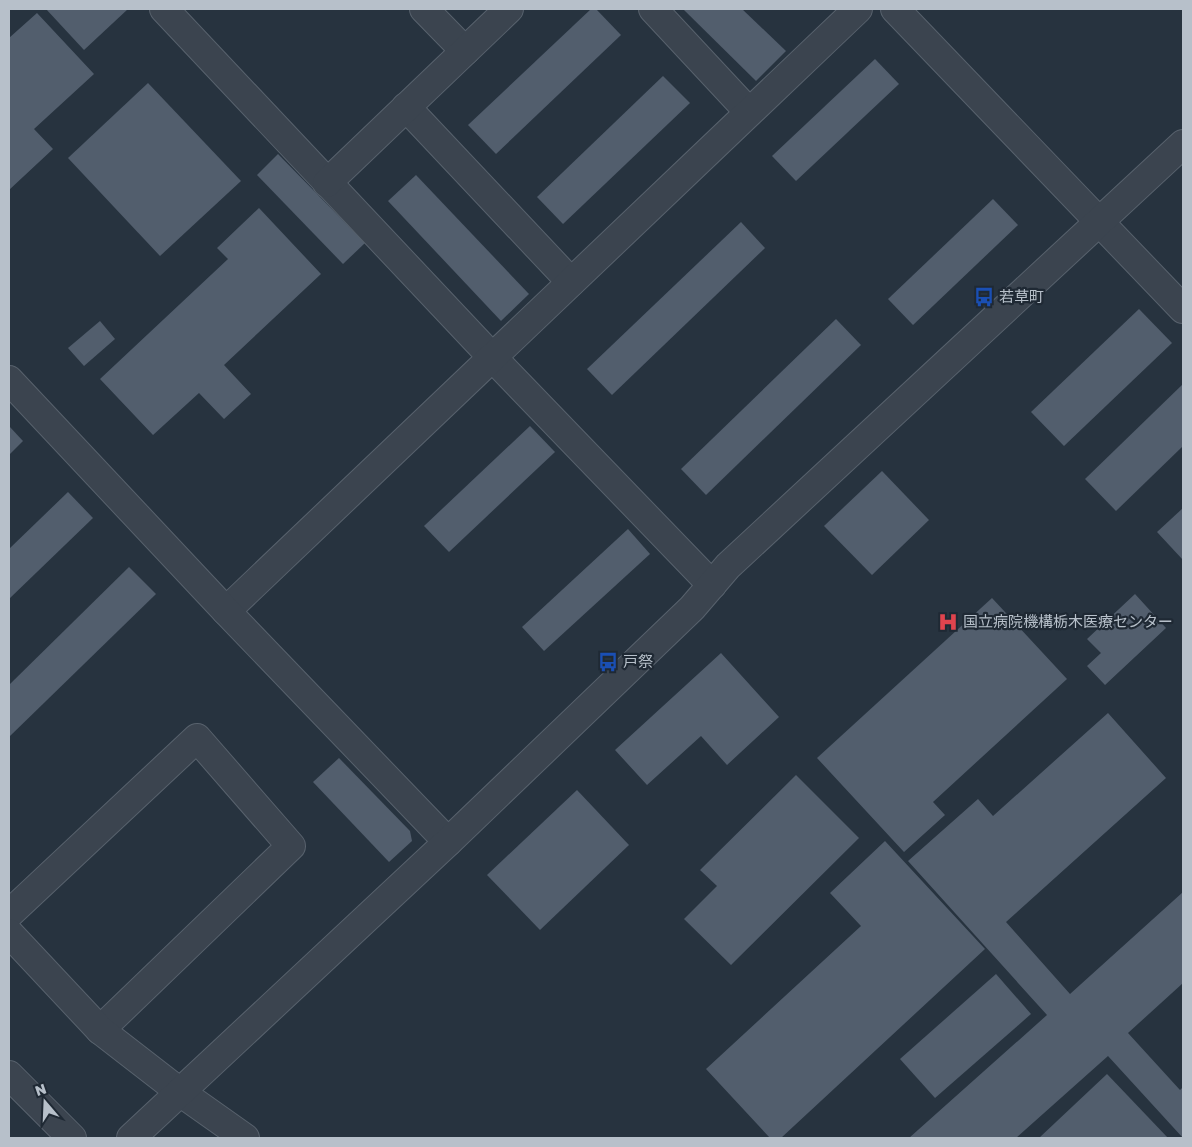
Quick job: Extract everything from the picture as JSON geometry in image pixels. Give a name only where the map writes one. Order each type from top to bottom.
[{"type":"street","points":[[164,9],[492,358],[712,585]]},
{"type":"street","points":[[424,9],[464,51]]},
{"type":"street","points":[[328,183],[509,9]]},
{"type":"street","points":[[653,9],[749,112]]},
{"type":"street","points":[[226,611],[858,9]]},
{"type":"street","points":[[895,9],[1183,309]]},
{"type":"street","points":[[406,107],[571,282]]},
{"type":"street","points":[[131,1138],[448,842],[685,615],[728,566],[1183,144]]},
{"type":"street","points":[[9,380],[226,611],[448,842]]},
{"type":"street","points":[[9,914],[197,738],[291,846],[100,1030]]},
{"type":"street","points":[[9,933],[100,1030],[180,1092],[245,1138]]},
{"type":"street","points":[[9,1074],[72,1138]]},
{"type":"building","points":[[46,9],[128,9],[84,50]]},
{"type":"building","points":[[591,9],[596,9],[621,35],[496,154],[468,125]]},
{"type":"building","points":[[683,9],[742,9],[786,51],[756,81]]},
{"type":"building","points":[[37,13],[94,74],[34,129],[53,149],[9,190],[9,38]]},
{"type":"building","points":[[875,59],[899,84],[796,181],[772,156]]},
{"type":"building","points":[[663,76],[690,103],[563,224],[537,197]]},
{"type":"building","points":[[148,83],[241,181],[160,256],[68,158]]},
{"type":"building","points":[[278,154],[365,243],[343,264],[257,175]]},
{"type":"building","points":[[416,175],[529,294],[501,321],[388,201]]},
{"type":"building","points":[[993,199],[1018,225],[913,325],[888,299]]},
{"type":"building","points":[[259,208],[321,274],[224,365],[251,394],[224,419],[199,393],[153,435],[100,379],[228,259],[217,248]]},
{"type":"building","points":[[741,222],[765,248],[612,395],[587,369]]},
{"type":"building","points":[[1139,309],[1172,343],[1064,446],[1031,412]]},
{"type":"building","points":[[836,319],[861,345],[706,495],[681,469]]},
{"type":"building","points":[[100,321],[115,339],[84,366],[68,348]]},
{"type":"building","points":[[1183,384],[1183,446],[1116,511],[1085,479]]},
{"type":"building","points":[[9,426],[23,441],[9,455]]},
{"type":"building","points":[[530,426],[555,452],[449,552],[424,526]]},
{"type":"building","points":[[882,471],[929,520],[872,575],[824,526]]},
{"type":"building","points":[[68,492],[93,518],[9,599],[9,549]]},
{"type":"building","points":[[1183,508],[1183,560],[1157,532]]},
{"type":"building","points":[[628,529],[650,554],[544,651],[522,627]]},
{"type":"building","points":[[129,567],[156,594],[9,737],[9,685]]},
{"type":"building","points":[[1135,594],[1166,628],[1105,685],[1087,666],[1101,653],[1087,639]]},
{"type":"building","points":[[992,598],[1067,679],[933,802],[945,815],[904,852],[817,758]]},
{"type":"building","points":[[721,653],[779,717],[727,765],[701,736],[647,785],[615,750]]},
{"type":"building","points":[[1108,713],[1166,778],[1006,922],[1070,994],[1183,892],[1183,983],[1128,1033],[1180,1090],[1183,1087],[1183,1138],[1108,1056],[1016,1138],[909,1138],[1047,1015],[908,861],[978,799],[993,816]]},
{"type":"building","points":[[339,758],[410,831],[412,841],[389,862],[313,782]]},
{"type":"building","points":[[796,775],[859,838],[731,965],[684,919],[717,886],[700,870]]},
{"type":"building","points":[[577,790],[629,845],[540,930],[487,875]]},
{"type":"building","points":[[885,841],[985,949],[781,1138],[770,1138],[706,1069],[861,926],[830,893]]},
{"type":"building","points":[[996,974],[1031,1014],[935,1098],[900,1059]]},
{"type":"building","points":[[1107,1074],[1168,1138],[1039,1138]]},
{"type":"place","name":"若草町","points":[[984,297]]},
{"type":"place","name":"国立病院機構栃木医療センター","points":[[948,622]]},
{"type":"place","name":"戸祭","points":[[608,662]]}]
